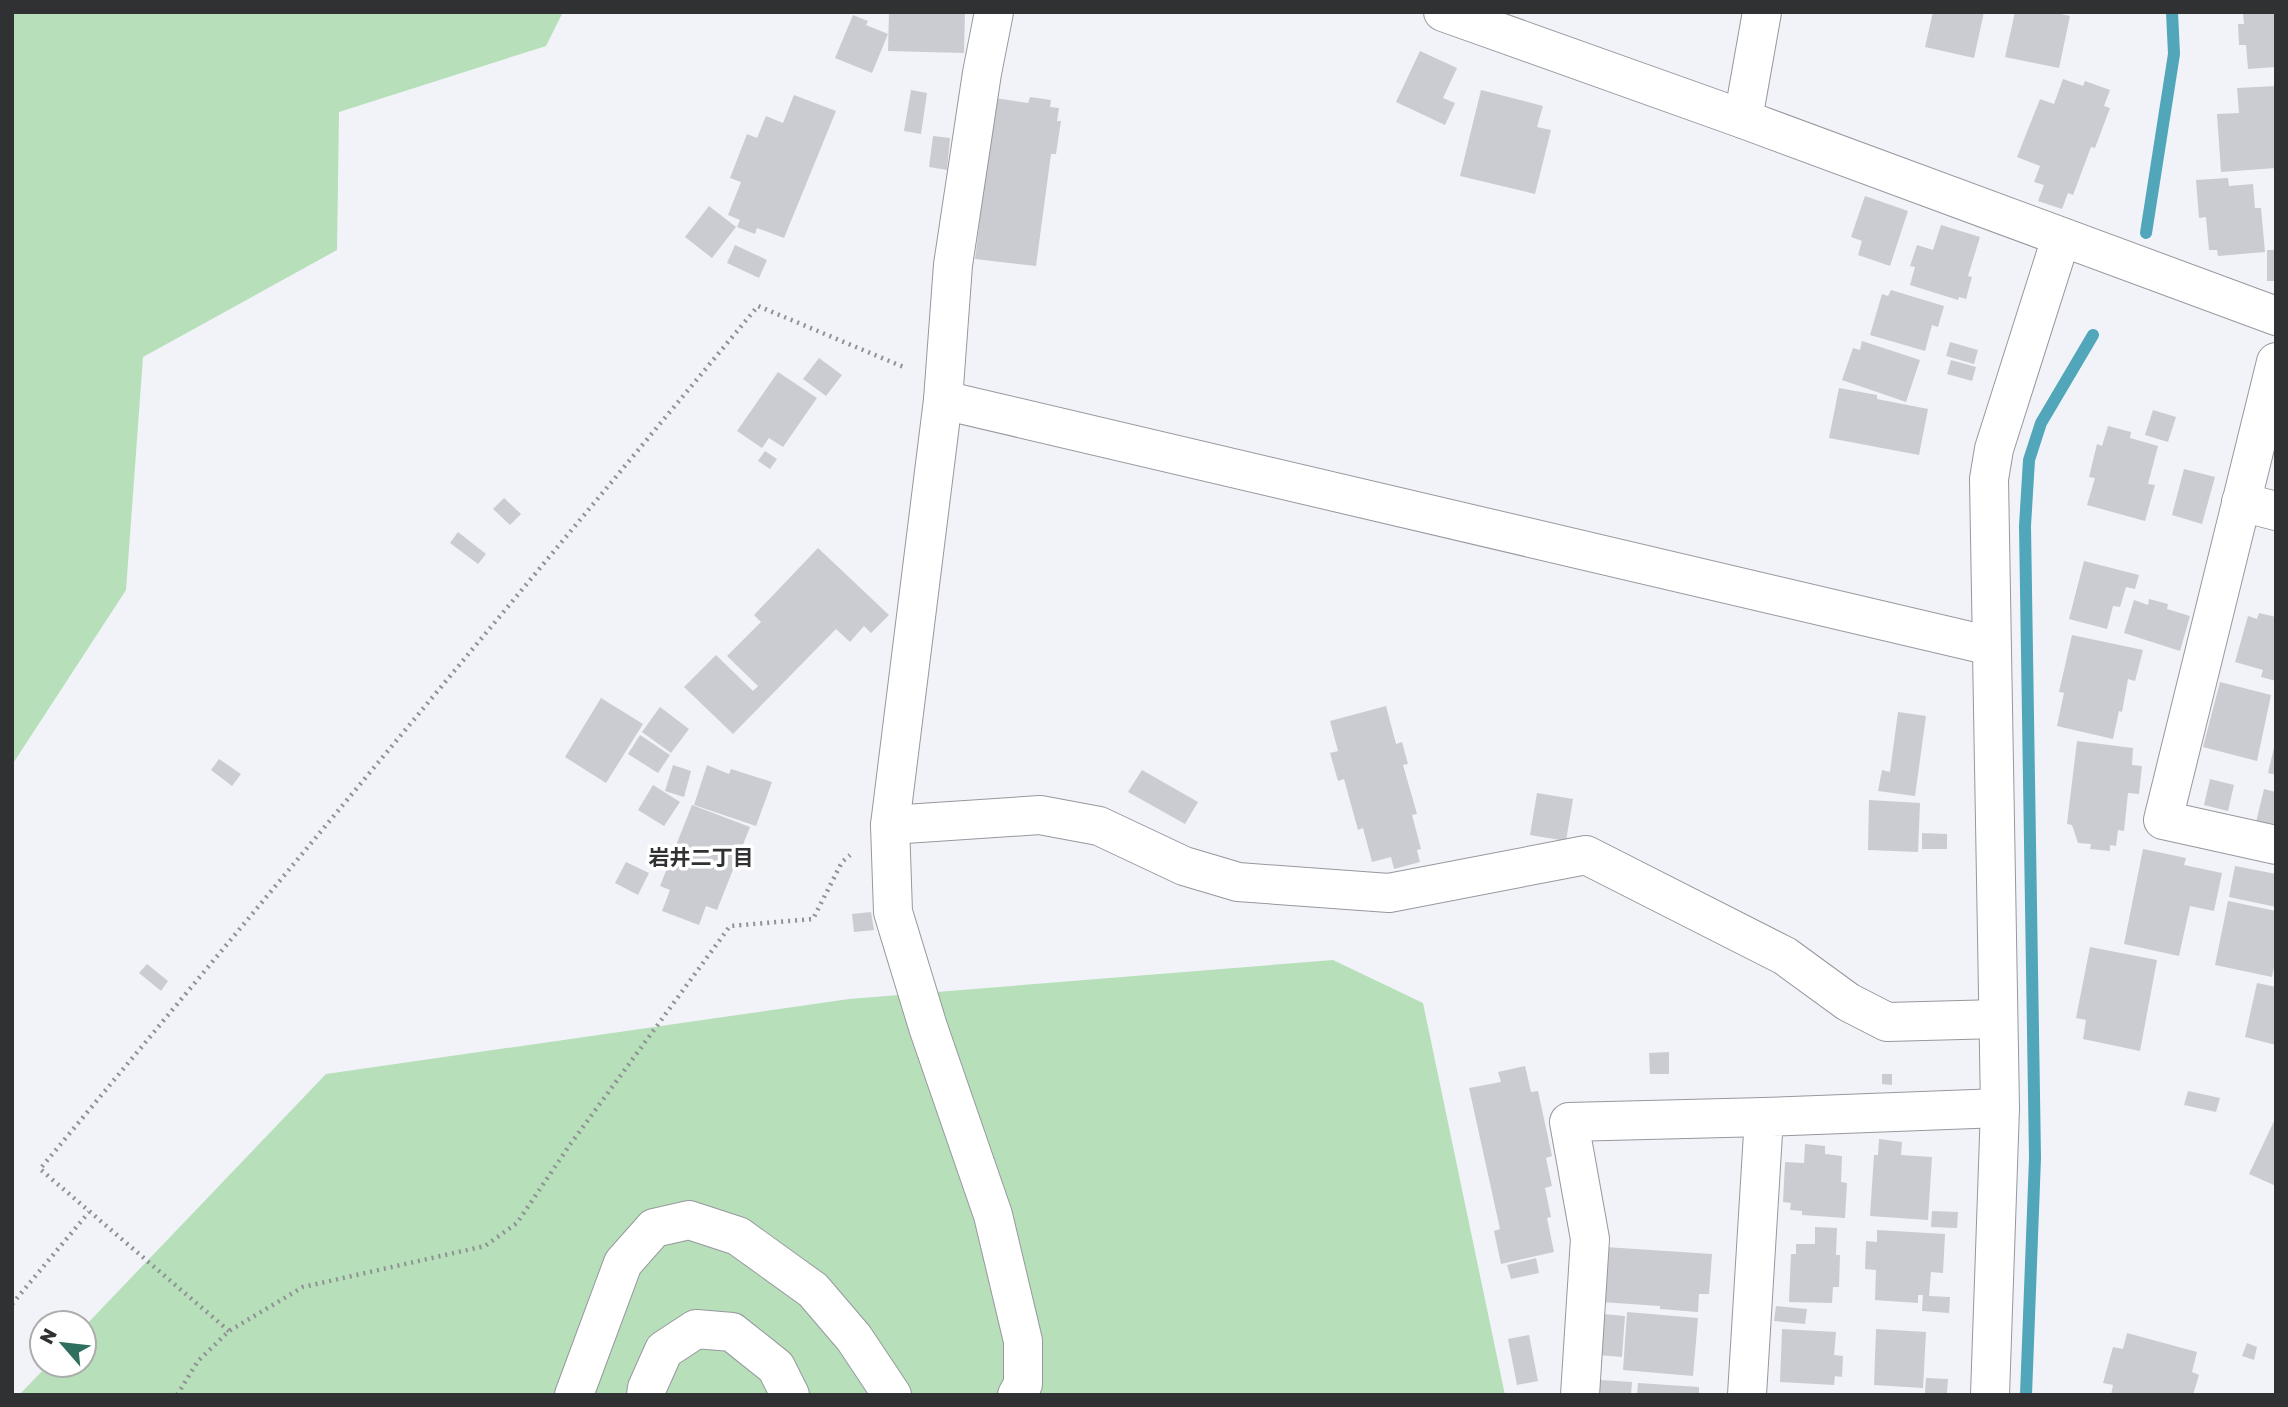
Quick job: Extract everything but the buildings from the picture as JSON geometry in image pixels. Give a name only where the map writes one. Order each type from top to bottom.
[{"type":"street","points":[[994,12],[953,265],[943,392],[890,825],[893,912],[928,1027],[993,1215],[1023,1342],[1023,1384],[1017,1395]]},
{"type":"street","points":[[1443,12],[1743,119],[2276,316]]},
{"type":"street","points":[[1743,119],[1762,12]]},
{"type":"street","points":[[1990,1395],[2000,1108],[1989,479],[1994,449],[2060,238]]},
{"type":"street","points":[[2276,362],[2259,507],[2163,820],[2276,845]]},
{"type":"street","points":[[943,392],[1991,646]]},
{"type":"street","points":[[890,825],[1040,815],[1099,826],[1184,866],[1238,882],[1388,893],[1586,855],[1785,956],[1848,1002],[1887,1022],[1998,1019]]},
{"type":"street","points":[[1580,1395],[1590,1239],[1569,1122],[2000,1108]]},
{"type":"street","points":[[1747,1395],[1764,1117]]},
{"type":"street","points":[[574,1395],[623,1263],[654,1228],[689,1220],[738,1236],[813,1290],[854,1338],[892,1395]]},
{"type":"street","points":[[646,1395],[664,1350],[696,1329],[732,1332],[776,1367],[790,1395]]},
{"type":"path","points":[[229,1331],[40,1169],[758,306],[943,392]]},
{"type":"path","points":[[177,1395],[198,1362],[229,1331],[303,1287],[485,1246],[517,1223],[569,1146],[730,926],[813,919],[842,862],[890,825]]},
{"type":"path","points":[[12,1304],[89,1212]]},
{"type":"green space","points":[[12,12],[563,12],[546,46],[339,112],[337,250],[143,357],[126,590],[12,765]]},
{"type":"green space","points":[[1333,960],[1423,1003],[1505,1395],[19,1395],[34,1379],[98,1379],[98,1312],[326,1074],[849,999]]},
{"type":"waterway","points":[[2146,233],[2174,54],[2172,12]]},
{"type":"waterway","points":[[2026,1395],[2035,1158],[2025,526],[2029,460],[2041,423],[2093,335]]},
{"type":"district","name":"岩井二丁目","points":[[701,858]]}]
